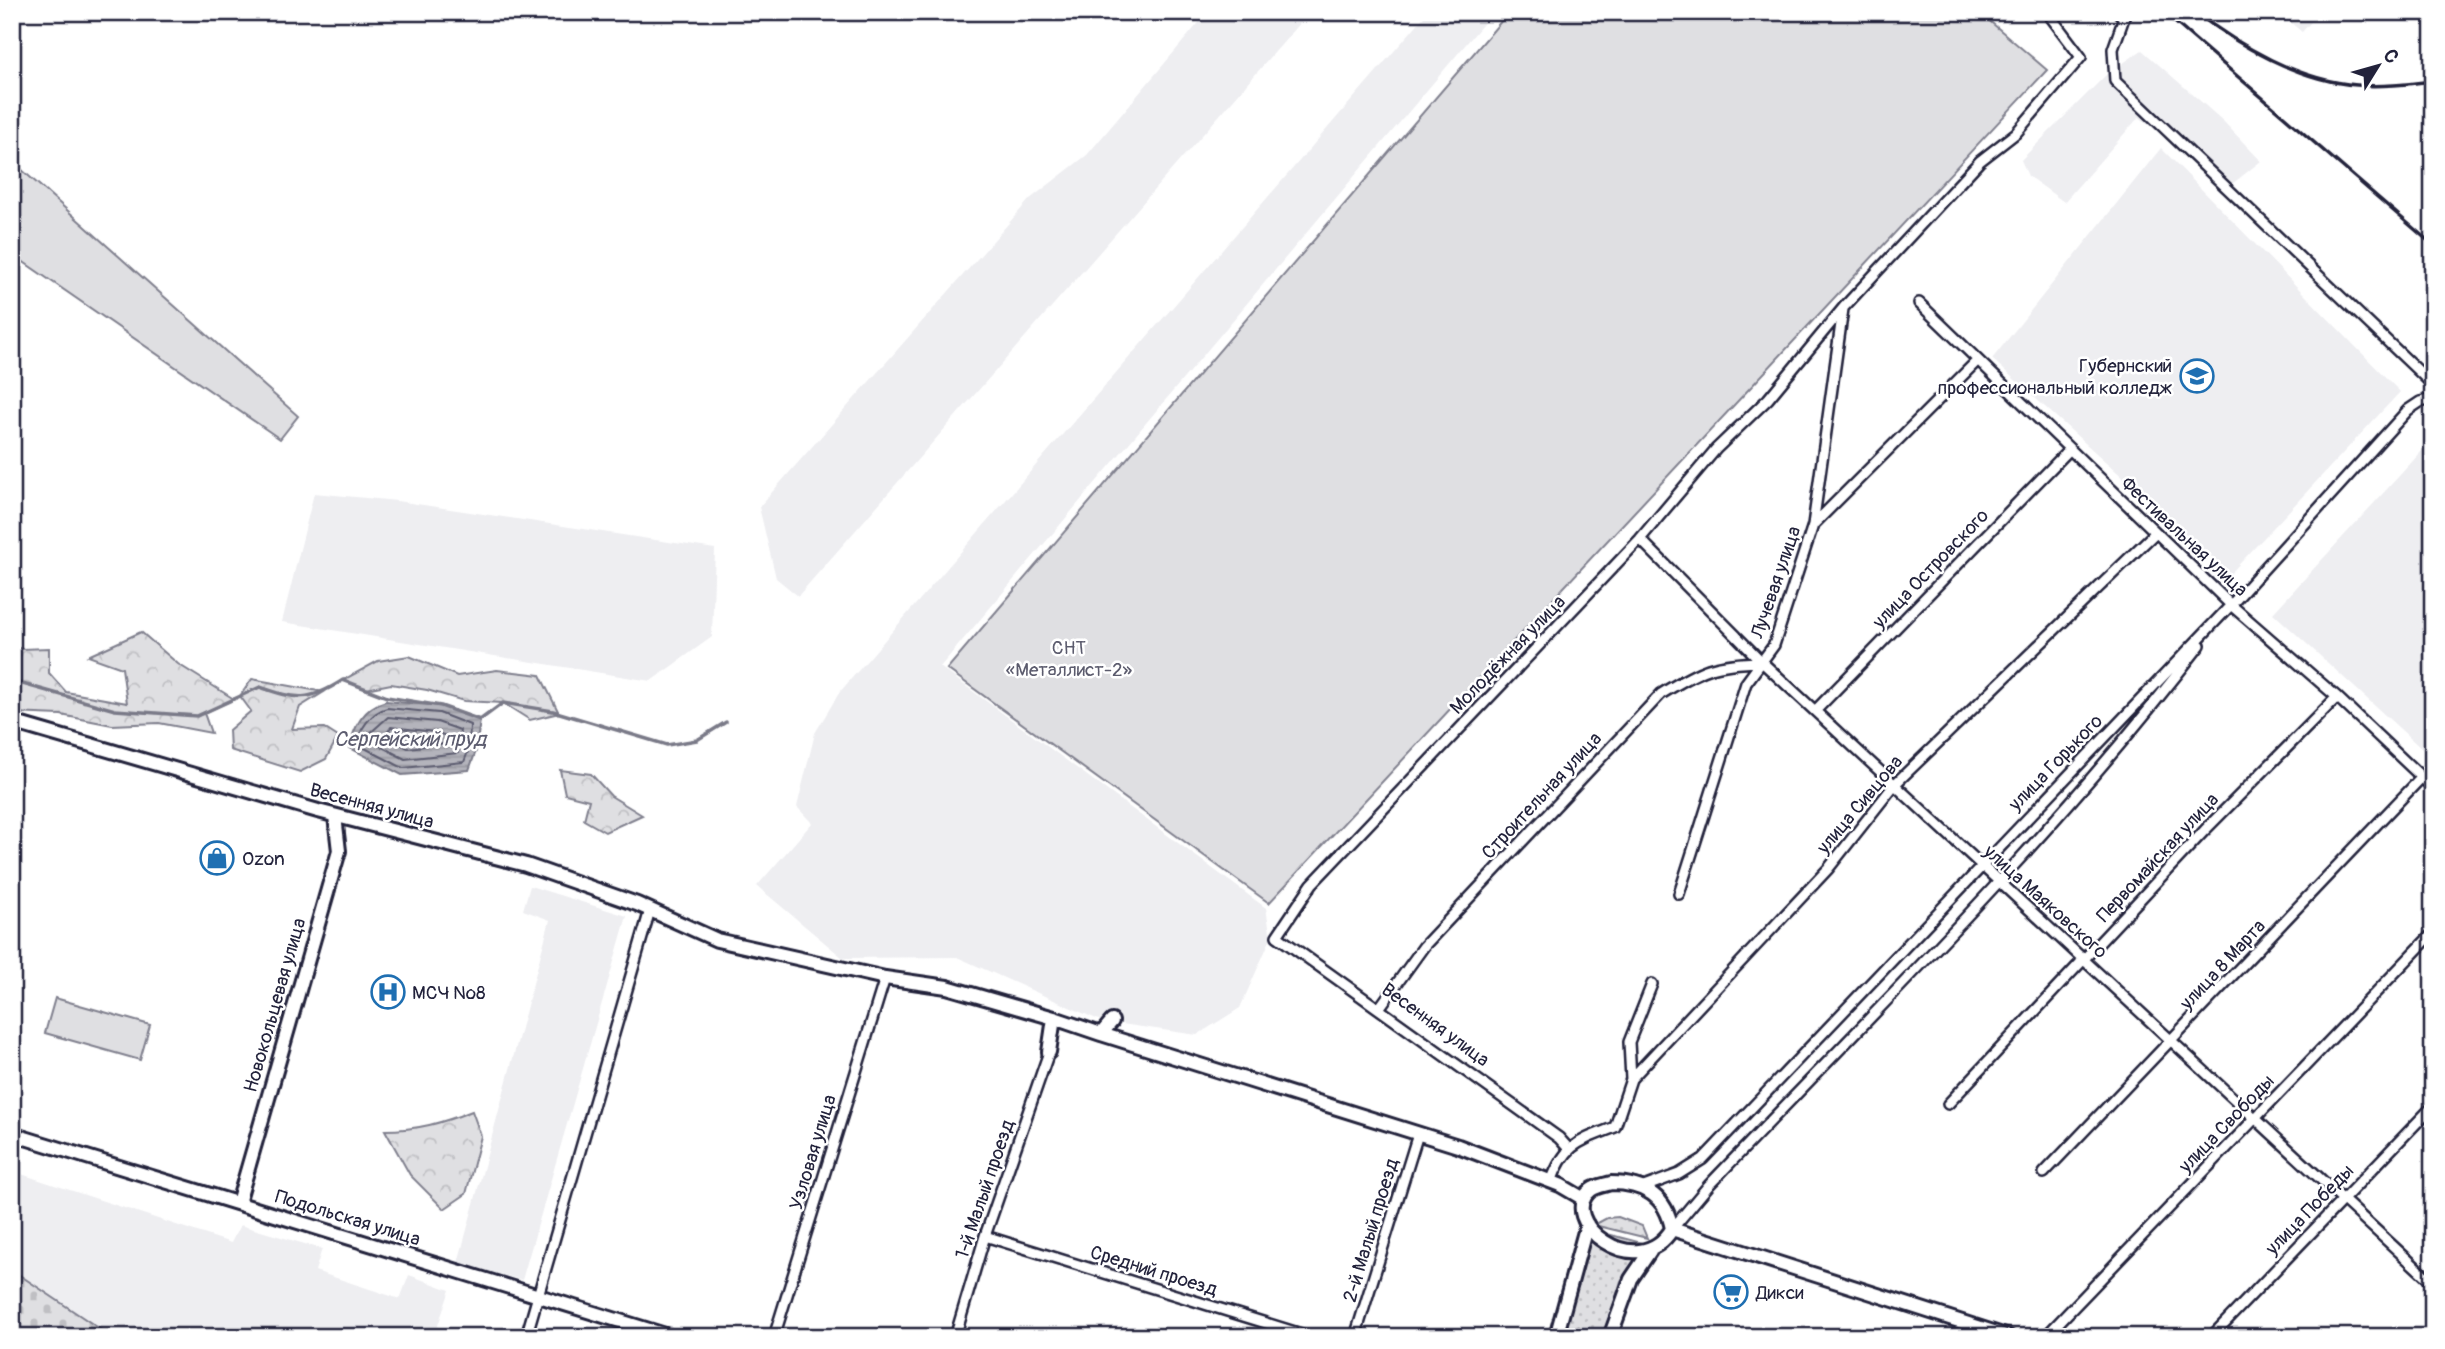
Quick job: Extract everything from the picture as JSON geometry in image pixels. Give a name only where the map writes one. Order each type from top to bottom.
[{"type":"street","name":"Молодёжная улица","points":[[1276,936],[1312,884],[1640,539],[1716,449],[1768,399],[1844,307],[1980,161],[2016,133],[2081,57],[2047,12]]},
{"type":"street","points":[[2118,12],[2124,18],[2113,49],[2115,81],[2431,383],[2433,393]]},
{"type":"street","name":"Фестивальная улица","points":[[1919,303],[2231,605],[2337,697],[2433,788]]},
{"type":"street","name":"Лучевая улица","points":[[1679,894],[1746,683],[1774,645],[1813,525],[1844,307]]},
{"type":"street","points":[[1813,525],[1977,361]]},
{"type":"street","points":[[2231,605],[2408,410],[2420,402],[2433,399]]},
{"type":"street","name":"улица Островского","points":[[1816,710],[2069,450]]},
{"type":"street","name":"улица Сивцова","points":[[1631,1079],[1828,869],[1895,784],[2155,533]]},
{"type":"street","name":"улица Маяковского","points":[[1640,539],[1762,662],[2433,1283]]},
{"type":"street","name":"улица Горького","points":[[1644,1187],[1679,1174],[1703,1159],[2231,605]]},
{"type":"street","name":"улица Горького","points":[[1672,1229],[1709,1185],[1999,881],[2135,729],[2231,605]]},
{"type":"street","name":"Строительная улица","points":[[1380,1007],[1424,946],[1661,694],[1701,669],[1729,663],[1762,662]]},
{"type":"street","name":"Первомайская улица","points":[[1948,1104],[2205,830],[2337,697]]},
{"type":"street","name":"Весенняя улица","points":[[12,722],[335,816],[526,865],[650,910],[717,940],[885,978],[947,987],[1054,1018],[1418,1134],[1552,1182],[1584,1199]]},
{"type":"street","name":"улица 8 Марта","points":[[2045,1173],[2422,777]]},
{"type":"street","name":"Новокольцевая улица","points":[[238,1203],[339,851],[335,816]]},
{"type":"street","points":[[526,1337],[650,910]]},
{"type":"street","name":"улица Свободы","points":[[2045,1337],[2433,933]]},
{"type":"street","name":"Весенняя улица","points":[[1276,936],[1380,1007],[1559,1138],[1568,1148]]},
{"type":"street","name":"Узловая улица","points":[[774,1337],[885,978]]},
{"type":"street","points":[[1552,1182],[1559,1160],[1568,1148],[1615,1127],[1631,1079],[1629,1042],[1652,984]]},
{"type":"street","points":[[1049,1052],[1054,1018]]},
{"type":"street","points":[[1101,1034],[1112,1021]]},
{"type":"street","name":"1-й Малый проезд","points":[[955,1337],[985,1236],[1049,1052]]},
{"type":"street","name":"улица Победы","points":[[2211,1337],[2433,1106]]},
{"type":"street","name":"Подольская улица","points":[[12,1134],[672,1337]]},
{"type":"street","name":"2-й Малый проезд","points":[[1355,1337],[1418,1134]]},
{"type":"street","points":[[1611,1337],[1631,1279],[1650,1251],[1666,1240],[1672,1229],[1664,1203],[1644,1187],[1611,1184],[1592,1189],[1584,1199],[1583,1217],[1598,1240],[1613,1246],[1650,1251]]},
{"type":"street","points":[[1556,1337],[1587,1224]]},
{"type":"street","points":[[1672,1229],[2008,1337]]},
{"type":"street","name":"Средний проезд","points":[[985,1236],[1311,1337]]},
{"type":"shaded area","points":[[1208,12],[1310,12],[798,596],[776,578],[759,507],[1030,199],[1087,155]]},
{"type":"shaded area","points":[[1428,12],[1493,12],[940,667],[1266,908],[1271,938],[1240,1008],[1197,1035],[1101,1021],[957,957],[843,958],[757,886],[812,823],[797,807],[815,733],[839,693]]},
{"type":"shaded area","points":[[2278,12],[2320,12],[2302,32]]},
{"type":"shaded area","points":[[2142,50],[2223,121],[2261,161],[2222,192],[2169,140],[2139,117],[2064,202],[2028,176],[2021,160],[2106,75]]},
{"type":"shaded area","name":"Губернский профессиональный колледж","points":[[2161,148],[2400,392],[2230,574],[1992,359]]},
{"type":"shaded area","points":[[2433,439],[2433,759],[2273,613]]},
{"type":"shaded area","points":[[314,493],[397,501],[715,549],[712,637],[651,681],[282,622]]},
{"type":"shaded area","points":[[530,886],[627,916],[522,1280],[458,1263],[550,920],[523,910]]},
{"type":"shaded area","points":[[12,1171],[231,1243],[240,1225],[322,1249],[315,1271],[400,1299],[409,1275],[450,1290],[434,1337],[112,1337],[12,1270]]},
{"type":"green space","name":"СНТ «Металлист-2»","points":[[1509,12],[1979,12],[2047,70],[1269,903],[947,669]]},
{"type":"green space","points":[[12,161],[298,416],[280,439],[12,254]]},
{"type":"green space","points":[[141,632],[178,664],[234,699],[204,713],[211,733],[159,723],[112,725],[61,715],[12,713],[12,645],[21,649],[49,648],[49,673],[66,692],[127,703],[122,668],[88,656]]},
{"type":"green space","points":[[409,656],[457,676],[497,670],[540,675],[559,713],[530,720],[503,703],[464,701],[427,690],[391,684],[366,689],[343,680],[378,661]]},
{"type":"green space","points":[[252,679],[324,692],[300,707],[292,729],[324,728],[338,737],[326,759],[300,772],[230,750],[229,730],[251,711],[240,696]]},
{"type":"green space","points":[[560,770],[591,774],[611,796],[642,815],[605,832],[584,820],[589,800],[565,794]]},
{"type":"green space","points":[[55,998],[150,1025],[140,1060],[45,1033]]},
{"type":"green space","points":[[472,1111],[481,1136],[466,1194],[444,1209],[410,1175],[385,1130],[429,1125]]},
{"type":"green space","points":[[1618,1217],[1642,1226],[1647,1238],[1594,1225],[1607,1218]]},
{"type":"green space","points":[[1592,1230],[1646,1244],[1621,1281],[1604,1337],[1563,1337]]},
{"type":"green space","points":[[12,1270],[112,1337],[12,1337]]},
{"type":"water","name":"Серпейский пруд","points":[[386,701],[441,706],[480,720],[476,751],[469,770],[402,775],[350,748],[361,719],[372,708]]},
{"type":"waterway","points":[[12,681],[115,710],[197,716],[260,687],[303,697],[321,692],[343,680],[387,697],[441,706],[480,720],[503,703],[553,711],[667,745],[697,740],[726,722]]},
{"type":"railway","points":[[2163,12],[2433,245]]},
{"type":"railway","points":[[2195,12],[2271,60],[2314,77],[2366,86],[2433,81]]},
{"type":"place","name":"Губернский профессиональный колледж","points":[[2197,376]]},
{"type":"place","name":"Ozon","points":[[217,858]]},
{"type":"place","name":"МСЧ №8","points":[[388,992]]},
{"type":"place","name":"Дикси","points":[[1731,1292]]}]
